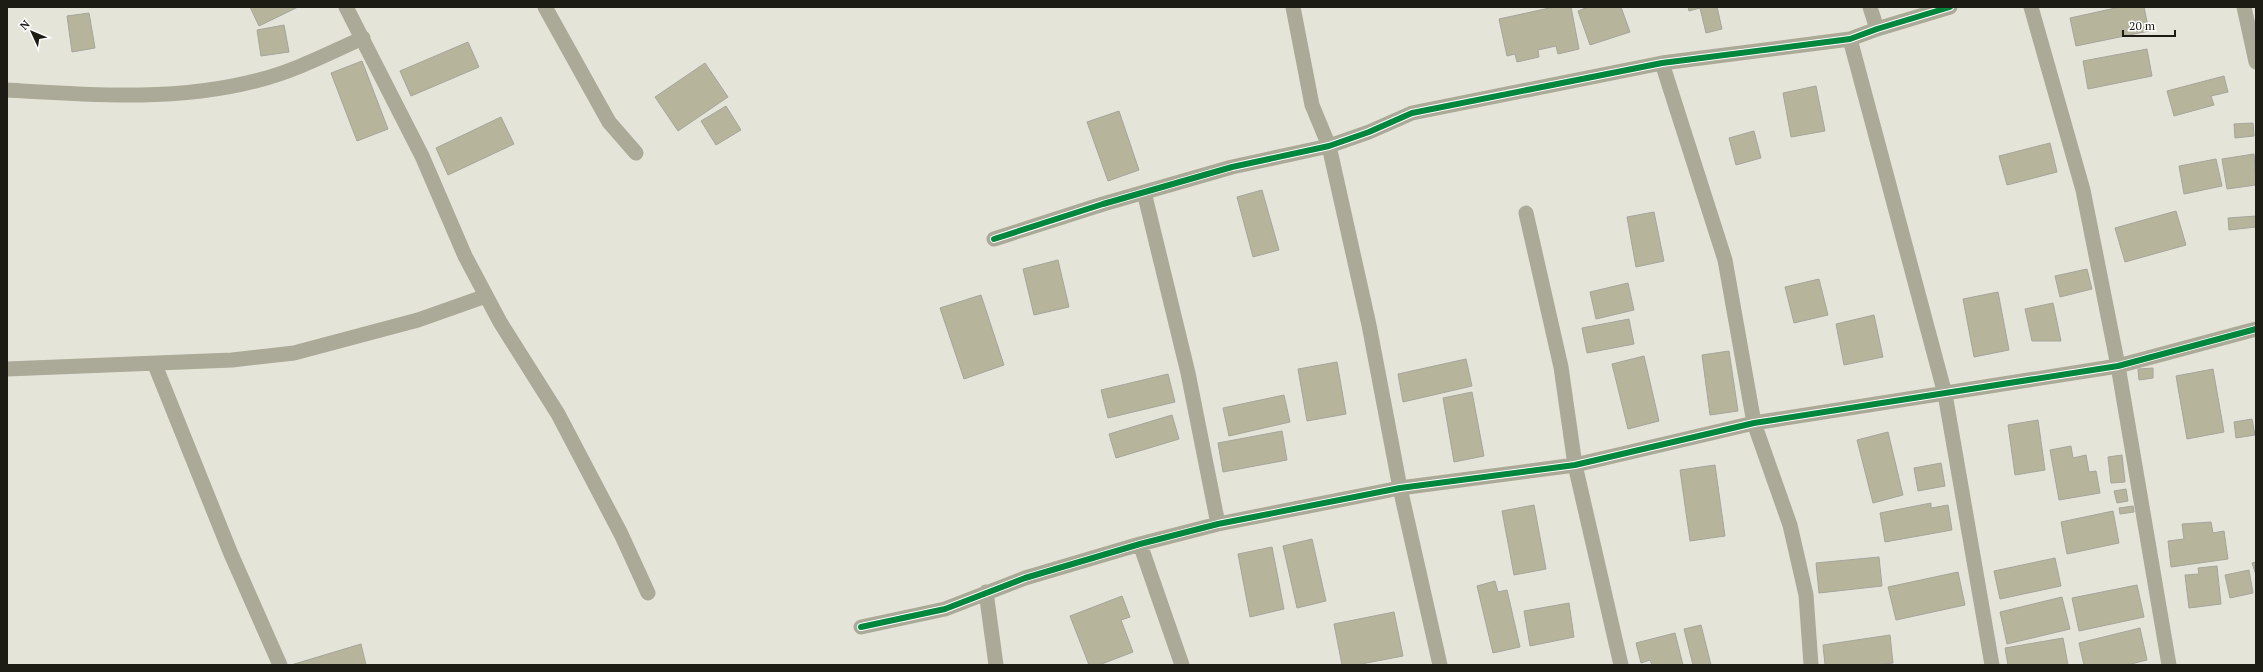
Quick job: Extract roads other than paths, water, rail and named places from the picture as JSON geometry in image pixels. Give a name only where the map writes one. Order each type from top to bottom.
[{"type":"street","points":[[346,7],[422,156],[465,256],[500,322],[558,414],[621,534],[648,593]]},
{"type":"street","points":[[545,7],[609,122],[636,152]]},
{"type":"street","points":[[1293,7],[1312,105],[1329,146],[1369,325],[1400,488],[1440,665]]},
{"type":"street","points":[[1870,7],[1877,29]]},
{"type":"street","points":[[994,239],[1144,192],[1232,167],[1329,146],[1369,132],[1412,113],[1662,63],[1850,39],[1877,29],[1950,7]]},
{"type":"street","points":[[2031,7],[2083,190],[2118,366],[2168,665]]},
{"type":"street","points":[[2244,7],[2256,62]]},
{"type":"street","points":[[7,90],[100,96],[196,91],[259,80],[309,62],[363,38]]},
{"type":"street","points":[[1850,39],[1945,394],[1992,665]]},
{"type":"street","points":[[1662,63],[1725,260],[1754,423],[1790,525],[1806,595],[1811,665]]},
{"type":"street","points":[[1144,192],[1188,373],[1218,524]]},
{"type":"street","points":[[1526,213],[1561,367],[1575,465],[1621,665]]},
{"type":"street","points":[[7,369],[155,365],[232,360],[294,353],[418,320],[486,296]]},
{"type":"street","points":[[861,627],[945,609],[1025,578],[1140,544],[1218,524],[1400,488],[1575,465],[1754,423],[2118,366],[2256,329]]},
{"type":"street","points":[[155,365],[231,554],[280,665]]},
{"type":"street","points":[[1140,544],[1182,665]]},
{"type":"street","points":[[986,592],[996,665]]}]
